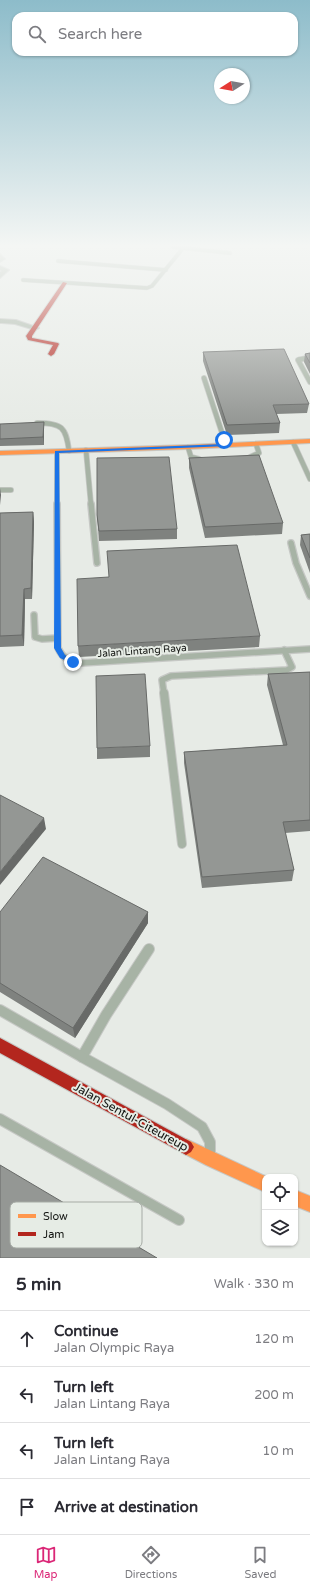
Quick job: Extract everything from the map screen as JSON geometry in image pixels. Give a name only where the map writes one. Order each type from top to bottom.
[{"type":"street","points":[[50,306],[30,334],[30,338],[34,341],[56,344],[51,354]]},
{"type":"street","points":[[2,321],[16,322],[35,328]]},
{"type":"street","points":[[0,453],[188,447],[310,441]]},
{"type":"street","name":"Jalan Sentul-Citeureup","points":[[0,1045],[211,1160],[262,1183]]},
{"type":"street","points":[[298,1199],[310,1204]]},
{"type":"lane","points":[[310,358],[298,360],[310,382]]},
{"type":"lane","points":[[204,378],[226,445]]},
{"type":"lane","points":[[29,424],[50,423],[65,429],[67,433],[69,451]]},
{"type":"lane","points":[[292,442],[310,479]]},
{"type":"lane","points":[[248,457],[259,453],[256,444]]},
{"type":"lane","points":[[188,447],[191,457],[195,459],[202,459]]},
{"type":"lane","points":[[86,450],[97,563]]},
{"type":"lane","name":"Jalan Lintang Raya","points":[[57,452],[58,648],[62,657],[69,661],[81,663],[310,649]]},
{"type":"lane","points":[[0,490],[11,490]]},
{"type":"lane","points":[[291,543],[296,563],[310,596]]},
{"type":"lane","points":[[34,615],[35,637],[42,639],[58,638]]},
{"type":"lane","points":[[182,844],[162,680],[171,676],[287,670],[292,667],[284,650]]},
{"type":"lane","points":[[82,1057],[106,1015],[149,949]]},
{"type":"lane","points":[[0,1010],[167,1104],[202,1127],[210,1142],[211,1160]]},
{"type":"lane","points":[[0,1118],[179,1220]]},
{"type":"building","points":[[284,349],[309,404],[273,405],[280,423],[227,425],[203,352]]},
{"type":"building","points":[[310,353],[310,363],[305,354]]},
{"type":"building","points":[[44,422],[43,437],[0,439],[0,424]]},
{"type":"building","points":[[259,455],[283,523],[205,527],[189,458]]},
{"type":"building","points":[[169,457],[177,529],[99,531],[97,515],[97,458]]},
{"type":"building","points":[[33,512],[31,588],[24,589],[22,635],[0,636],[0,513]]},
{"type":"building","points":[[310,534],[310,558],[301,535]]},
{"type":"building","points":[[237,545],[260,636],[78,646],[77,579],[109,577],[107,551]]},
{"type":"building","points":[[310,672],[310,820],[283,822],[294,870],[202,877],[184,752],[287,745],[268,674]]},
{"type":"building","points":[[145,674],[150,746],[97,748],[96,676]]},
{"type":"building","points":[[0,795],[44,818],[0,872]]},
{"type":"building","points":[[43,857],[148,912],[73,1028],[0,983],[0,912]]},
{"type":"building","points":[[0,1165],[62,1202],[10,1202],[10,1248],[140,1248],[157,1258],[0,1258]]},
{"type":"traffic: slow","points":[[0,453],[188,447],[310,441]]},
{"type":"traffic: slow","points":[[186,1147],[262,1183]]},
{"type":"traffic: slow","points":[[298,1199],[310,1204]]},
{"type":"traffic: jam","points":[[50,306],[29,336],[30,339],[56,344],[51,354]]},
{"type":"traffic: jam","points":[[0,1045],[186,1147]]},
{"type":"route","points":[[73,662],[62,657],[58,648],[57,452],[226,445],[224,440]]}]
